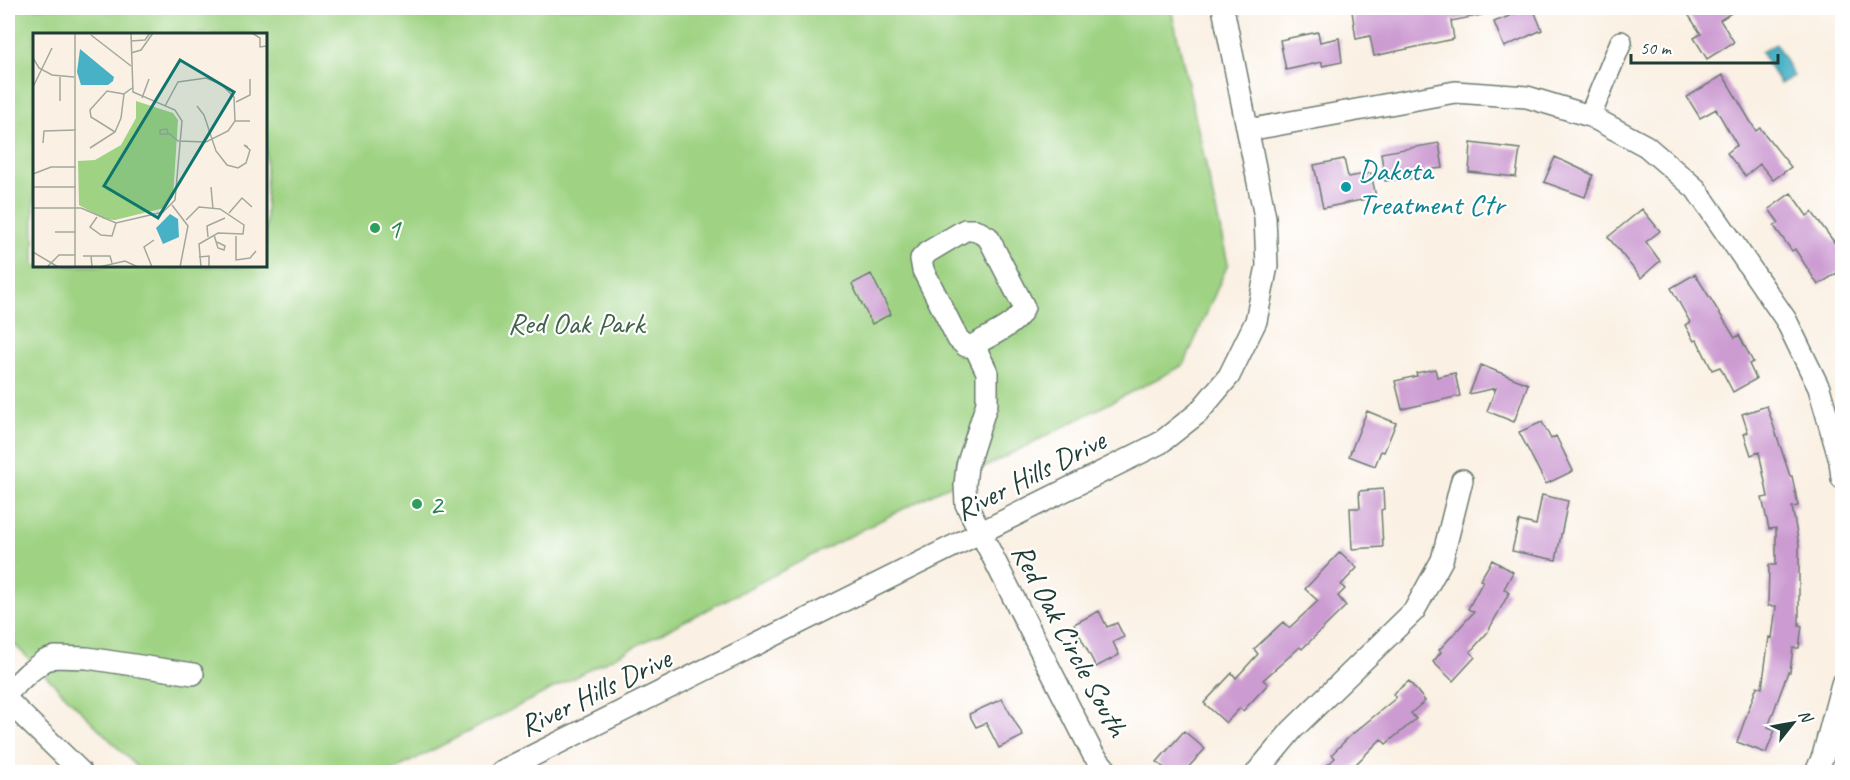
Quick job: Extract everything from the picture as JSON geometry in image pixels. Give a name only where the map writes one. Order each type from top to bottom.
[{"type":"street","name":"River Hills Drive","points":[[500,772],[1160,443],[1198,413],[1229,376],[1256,321],[1267,266],[1265,217],[1223,8]]},
{"type":"street","points":[[1590,116],[1621,42]]},
{"type":"street","points":[[1248,130],[1455,92],[1527,97],[1590,116],[1646,146],[1696,189],[1786,320],[1819,388],[1840,461],[1842,478]]},
{"type":"street","points":[[965,230],[975,230],[988,237],[1024,307],[1022,314],[1013,322],[974,345],[966,346],[958,339],[923,270],[921,259],[928,252],[965,230]]},
{"type":"street","name":"Red Oak Circle South","points":[[974,345],[987,372],[987,403],[971,450],[965,485],[966,504],[1093,754],[1108,772]]},
{"type":"street","points":[[1257,772],[1292,730],[1414,611],[1442,560],[1462,480]]},
{"type":"street","points":[[8,692],[44,661],[55,657],[87,658],[193,674]]},
{"type":"street","points":[[1816,772],[1823,756],[1842,684]]},
{"type":"street","points":[[8,701],[81,772]]},
{"type":"green space","name":"Red Oak Park","points":[[8,8],[1171,8],[1228,264],[1184,365],[390,772],[142,772],[8,638]]},
{"type":"water","points":[[1776,44],[1794,76],[1780,84],[1761,52]]},
{"type":"building","points":[[1371,8],[1481,8],[1482,15],[1451,21],[1454,39],[1374,56],[1370,36],[1356,39],[1352,11]]},
{"type":"building","points":[[1533,8],[1542,30],[1504,47],[1494,22]]},
{"type":"building","points":[[1684,8],[1739,8],[1720,20],[1734,42],[1707,59],[1694,38],[1701,34]]},
{"type":"building","points":[[1318,32],[1320,42],[1339,38],[1342,62],[1322,66],[1322,62],[1286,70],[1280,40]]},
{"type":"building","points":[[1723,75],[1756,131],[1760,128],[1791,167],[1773,180],[1760,164],[1745,176],[1727,153],[1737,145],[1716,109],[1700,118],[1687,97]]},
{"type":"building","points":[[1439,143],[1443,168],[1425,170],[1426,177],[1385,181],[1381,153]]},
{"type":"building","points":[[1471,143],[1520,149],[1516,177],[1469,172]]},
{"type":"building","points":[[1555,157],[1593,175],[1585,197],[1544,182]]},
{"type":"building","name":"Dakota Treatment Ctr","points":[[1344,159],[1348,177],[1371,173],[1376,197],[1323,208],[1314,165]]},
{"type":"building","points":[[1791,193],[1807,216],[1812,212],[1834,242],[1842,238],[1842,270],[1818,285],[1795,249],[1792,251],[1774,226],[1779,223],[1769,209]]},
{"type":"building","points":[[1642,209],[1660,231],[1646,242],[1660,261],[1641,278],[1608,237]]},
{"type":"building","points":[[871,274],[891,314],[872,324],[852,284]]},
{"type":"building","points":[[1695,274],[1735,338],[1739,335],[1753,362],[1749,364],[1756,379],[1733,392],[1720,367],[1712,370],[1697,340],[1694,341],[1685,325],[1690,322],[1671,288]]},
{"type":"building","points":[[1481,365],[1528,384],[1514,422],[1487,411],[1496,388],[1469,394]]},
{"type":"building","points":[[1435,369],[1437,377],[1455,373],[1460,396],[1402,409],[1395,381]]},
{"type":"building","points":[[1767,406],[1790,476],[1792,476],[1798,506],[1792,507],[1799,545],[1799,625],[1802,626],[1799,648],[1793,648],[1790,672],[1788,672],[1768,727],[1775,730],[1766,753],[1737,742],[1757,686],[1762,688],[1776,606],[1768,606],[1769,565],[1776,565],[1776,528],[1769,529],[1762,498],[1768,497],[1759,452],[1751,455],[1744,434],[1748,432],[1742,414]]},
{"type":"building","points":[[1367,411],[1396,423],[1384,452],[1381,451],[1375,466],[1349,456]]},
{"type":"building","points":[[1542,422],[1551,439],[1556,436],[1573,471],[1546,484],[1519,432]]},
{"type":"building","points":[[1383,489],[1384,509],[1381,510],[1383,547],[1352,549],[1350,508],[1360,508],[1359,491]]},
{"type":"building","points":[[1542,495],[1568,501],[1556,560],[1512,551],[1519,521],[1536,525]]},
{"type":"building","points":[[1340,552],[1357,568],[1341,585],[1345,589],[1338,596],[1346,606],[1302,649],[1300,647],[1263,680],[1268,684],[1243,711],[1240,708],[1226,723],[1204,703],[1232,673],[1236,678],[1258,654],[1254,649],[1283,622],[1289,628],[1318,601],[1305,589]]},
{"type":"building","points":[[1492,560],[1513,572],[1504,589],[1509,593],[1487,633],[1470,652],[1475,657],[1453,681],[1433,662],[1441,652],[1439,650],[1474,612],[1468,609],[1483,581],[1480,580]]},
{"type":"building","points":[[1099,611],[1107,627],[1117,623],[1124,637],[1113,642],[1119,655],[1096,667],[1074,624]]},
{"type":"building","points":[[1409,681],[1425,701],[1411,713],[1416,719],[1386,744],[1381,739],[1348,772],[1320,772],[1335,758],[1332,754],[1396,698],[1393,694]]},
{"type":"building","points":[[1002,699],[1023,736],[999,748],[986,723],[976,727],[969,714]]},
{"type":"building","points":[[1184,731],[1205,749],[1184,772],[1169,772],[1157,762]]},
{"type":"place","name":"Dakota Treatment Ctr","points":[[1346,187]]},
{"type":"place","name":"1","points":[[375,228]]},
{"type":"place","name":"2","points":[[417,504]]}]
